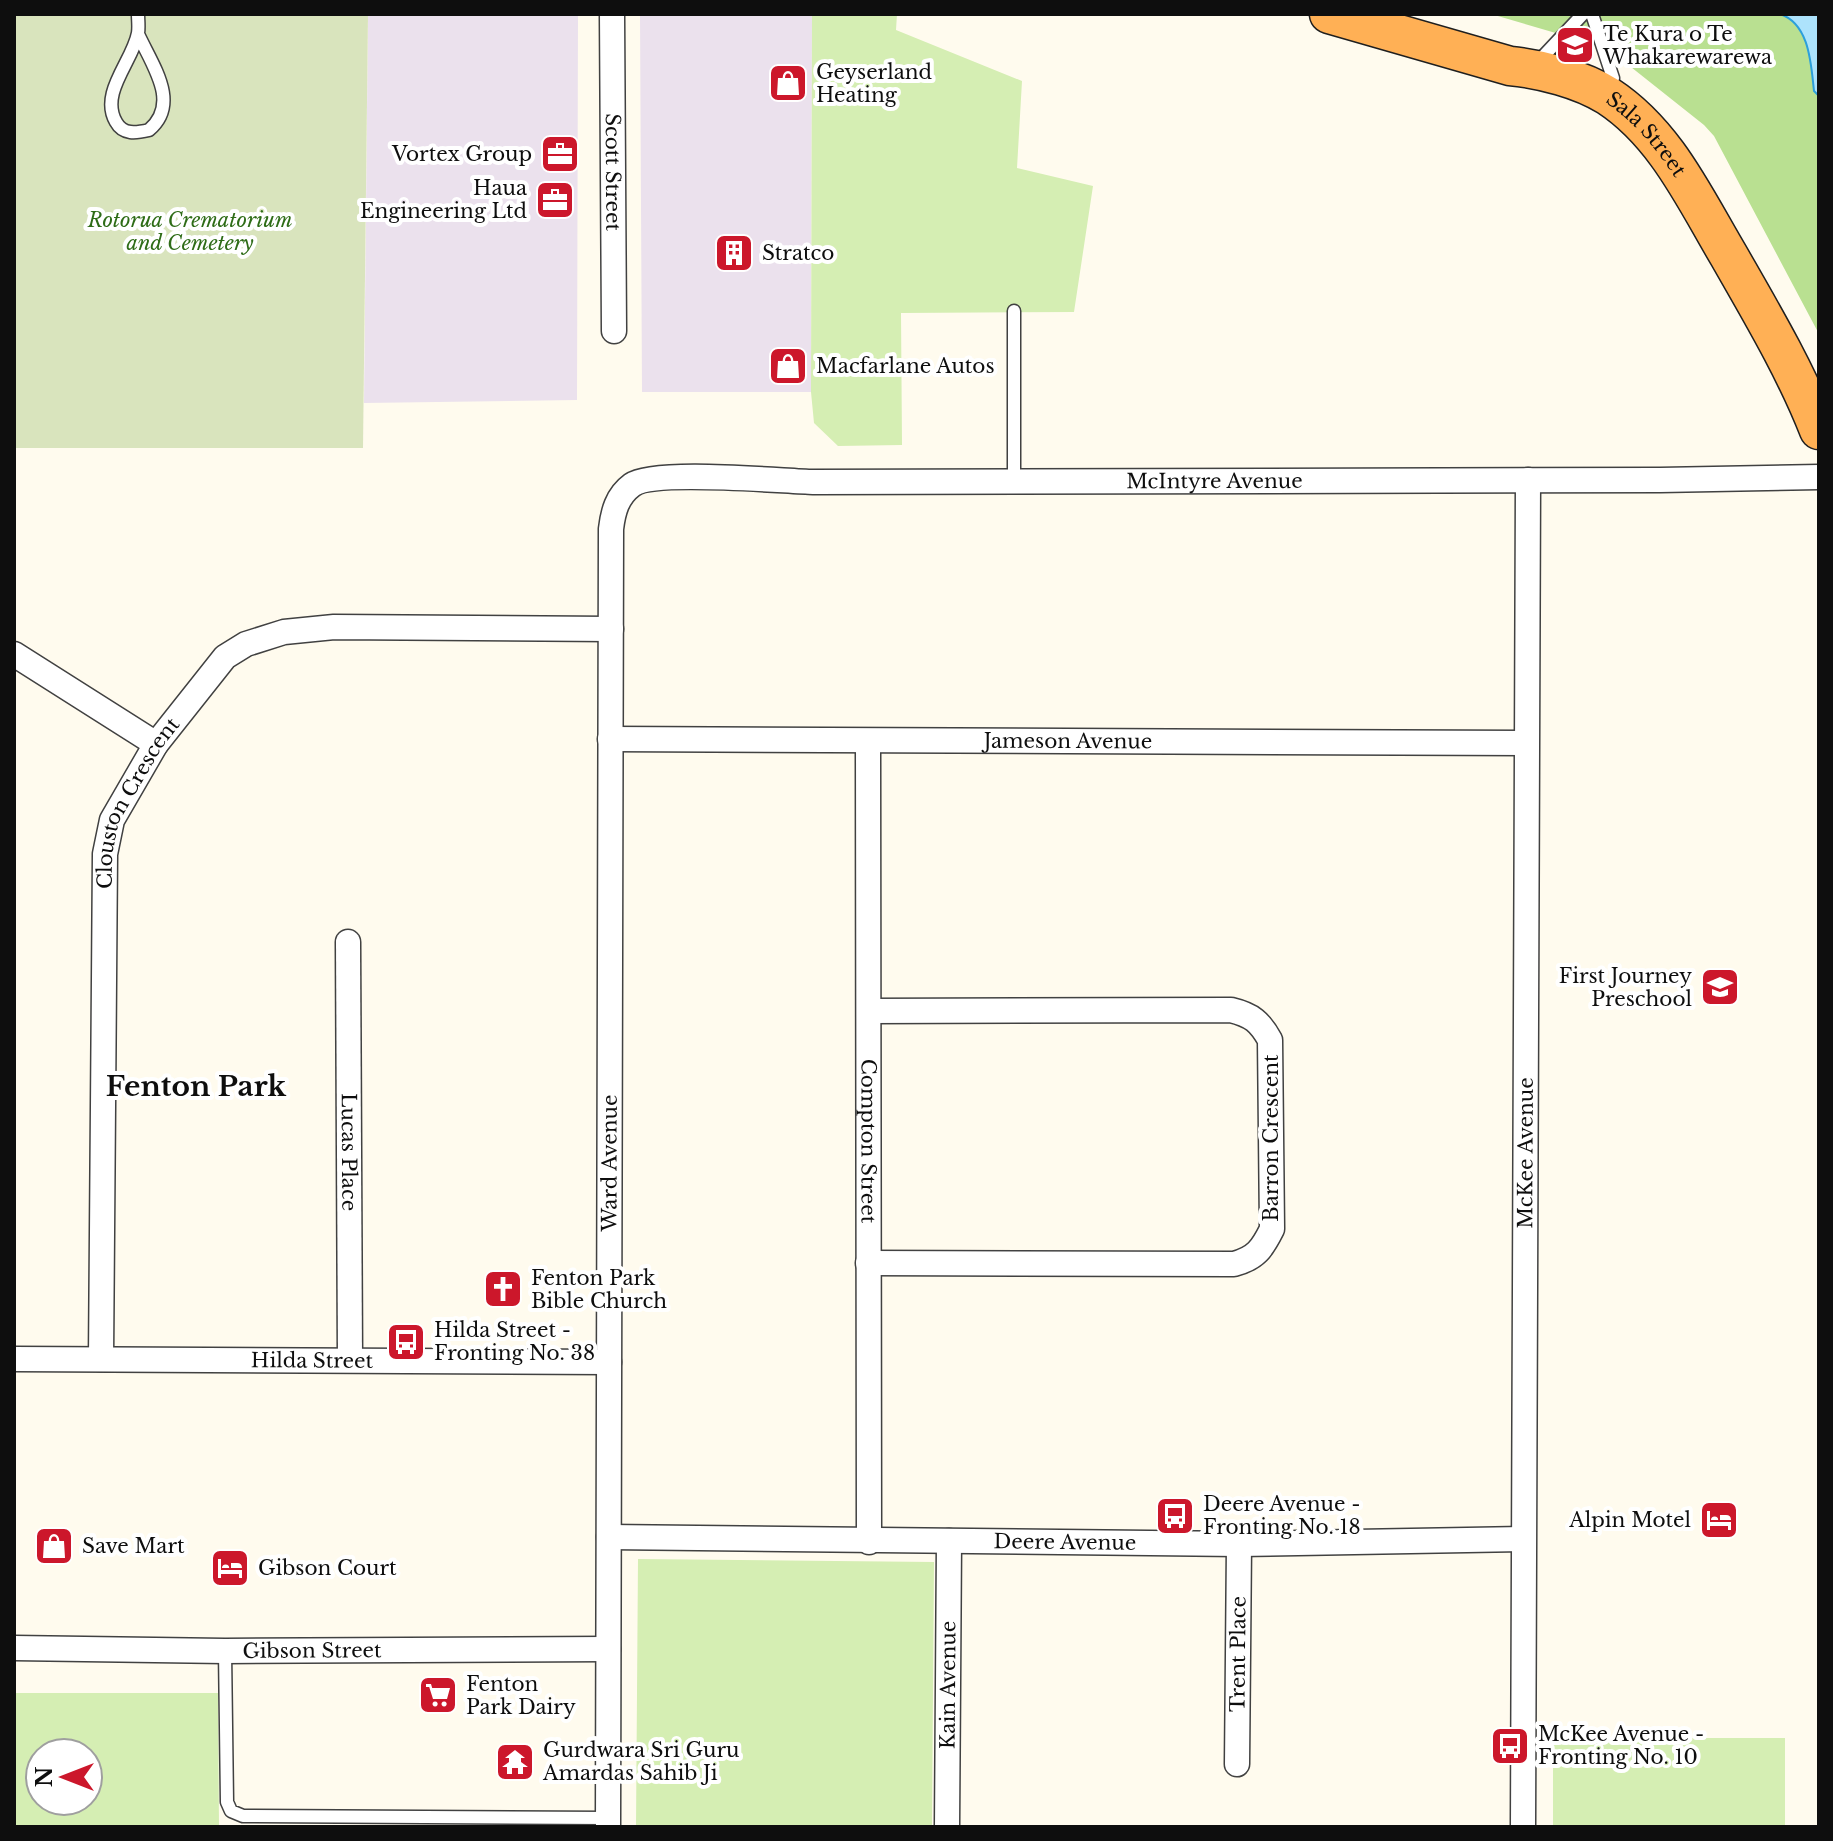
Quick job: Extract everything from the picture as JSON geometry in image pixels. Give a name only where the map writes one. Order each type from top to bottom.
[{"type":"highway","name":"Sala Street","points":[[1329,14],[1510,66],[1532,68],[1608,96],[1654,136],[1685,179],[1760,310],[1819,430]]},
{"type":"street","name":"Scott Street","points":[[612,14],[614,331]]},
{"type":"street","name":"McIntyre Avenue","points":[[619,499],[632,485],[643,480],[677,477],[813,482],[1819,477]]},
{"type":"street","name":"McKee Avenue","points":[[1523,1827],[1528,480]]},
{"type":"street","name":"Ward Avenue","points":[[608,1822],[611,529],[619,499]]},
{"type":"street","name":"Clouston Crescent","points":[[101,1359],[105,854],[112,820],[156,744],[225,657],[246,644],[284,632],[334,627],[611,629]]},
{"type":"street","points":[[14,654],[156,744]]},
{"type":"street","name":"Jameson Avenue","points":[[610,739],[1526,743]]},
{"type":"street","name":"Compton Street","points":[[868,741],[869,1542]]},
{"type":"street","name":"Lucas Place","points":[[348,942],[350,1360]]},
{"type":"street","name":"Barron Crescent","points":[[868,1263],[1234,1264],[1252,1259],[1263,1248],[1272,1229],[1270,1040],[1251,1014],[1231,1010],[870,1011]]},
{"type":"street","name":"Hilda Street","points":[[14,1359],[609,1362]]},
{"type":"street","name":"Deere Avenue","points":[[609,1537],[1239,1544],[1523,1539]]},
{"type":"street","name":"Kain Avenue","points":[[947,1827],[949,1541]]},
{"type":"street","name":"Trent Place","points":[[1237,1764],[1239,1544]]},
{"type":"street","name":"Gibson Street","points":[[14,1648],[225,1651],[608,1649]]},
{"type":"lane","points":[[138,14],[138,34],[113,93],[111,106],[118,127],[127,132],[149,130],[163,115],[165,102],[163,89],[138,34]]},
{"type":"lane","points":[[1532,68],[1583,14]]},
{"type":"lane","points":[[1592,14],[1613,78],[1608,96]]},
{"type":"lane","points":[[1014,311],[1014,481]]},
{"type":"lane","points":[[225,1651],[227,1802],[231,1811],[243,1816],[608,1822]]},
{"type":"shaded area","points":[[368,14],[578,14],[577,400],[364,403]]},
{"type":"shaded area","points":[[640,14],[812,14],[811,392],[642,392]]},
{"type":"green space","name":"Rotorua Crematorium and Cemetery","points":[[14,14],[368,14],[363,448],[14,448]]},
{"type":"green space","points":[[812,14],[897,14],[896,30],[1022,81],[1017,168],[1093,186],[1074,312],[901,313],[902,445],[838,446],[814,423],[811,392]]},
{"type":"green space","points":[[1491,14],[1819,14],[1819,334],[1714,136],[1704,125],[1607,48]]},
{"type":"green space","points":[[638,1559],[934,1562],[932,1827],[636,1827]]},
{"type":"green space","points":[[14,1693],[218,1693],[219,1827],[14,1827]]},
{"type":"green space","points":[[1553,1738],[1785,1738],[1785,1827],[1553,1827]]},
{"type":"water","points":[[1780,14],[1819,14],[1819,96],[1814,91],[1810,58],[1803,36],[1790,19]]},
{"type":"place","name":"Te Kura o Te Whakarewarewa","points":[[1575,45]]},
{"type":"place","name":"Geyserland Heating","points":[[788,83]]},
{"type":"place","name":"Vortex Group","points":[[560,154]]},
{"type":"place","name":"Haua Engineering Ltd","points":[[555,200]]},
{"type":"place","name":"Stratco","points":[[734,253]]},
{"type":"place","name":"Macfarlane Autos","points":[[788,366]]},
{"type":"place","name":"First Journey Preschool","points":[[1720,987]]},
{"type":"place","name":"Fenton Park Bible Church","points":[[503,1289]]},
{"type":"place","name":"Hilda Street - Fronting No. 38","points":[[406,1342]]},
{"type":"place","name":"Deere Avenue - Fronting No. 18","points":[[1175,1516]]},
{"type":"place","name":"Alpin Motel","points":[[1719,1520]]},
{"type":"place","name":"Save Mart","points":[[54,1546]]},
{"type":"place","name":"Gibson Court","points":[[230,1568]]},
{"type":"place","name":"Fenton Park Dairy","points":[[438,1695]]},
{"type":"place","name":"McKee Avenue - Fronting No. 10","points":[[1510,1746]]},
{"type":"place","name":"Gurdwara Sri Guru Amardas Sahib Ji","points":[[515,1762]]},
{"type":"district","name":"Fenton Park","points":[[196,1086]]}]
